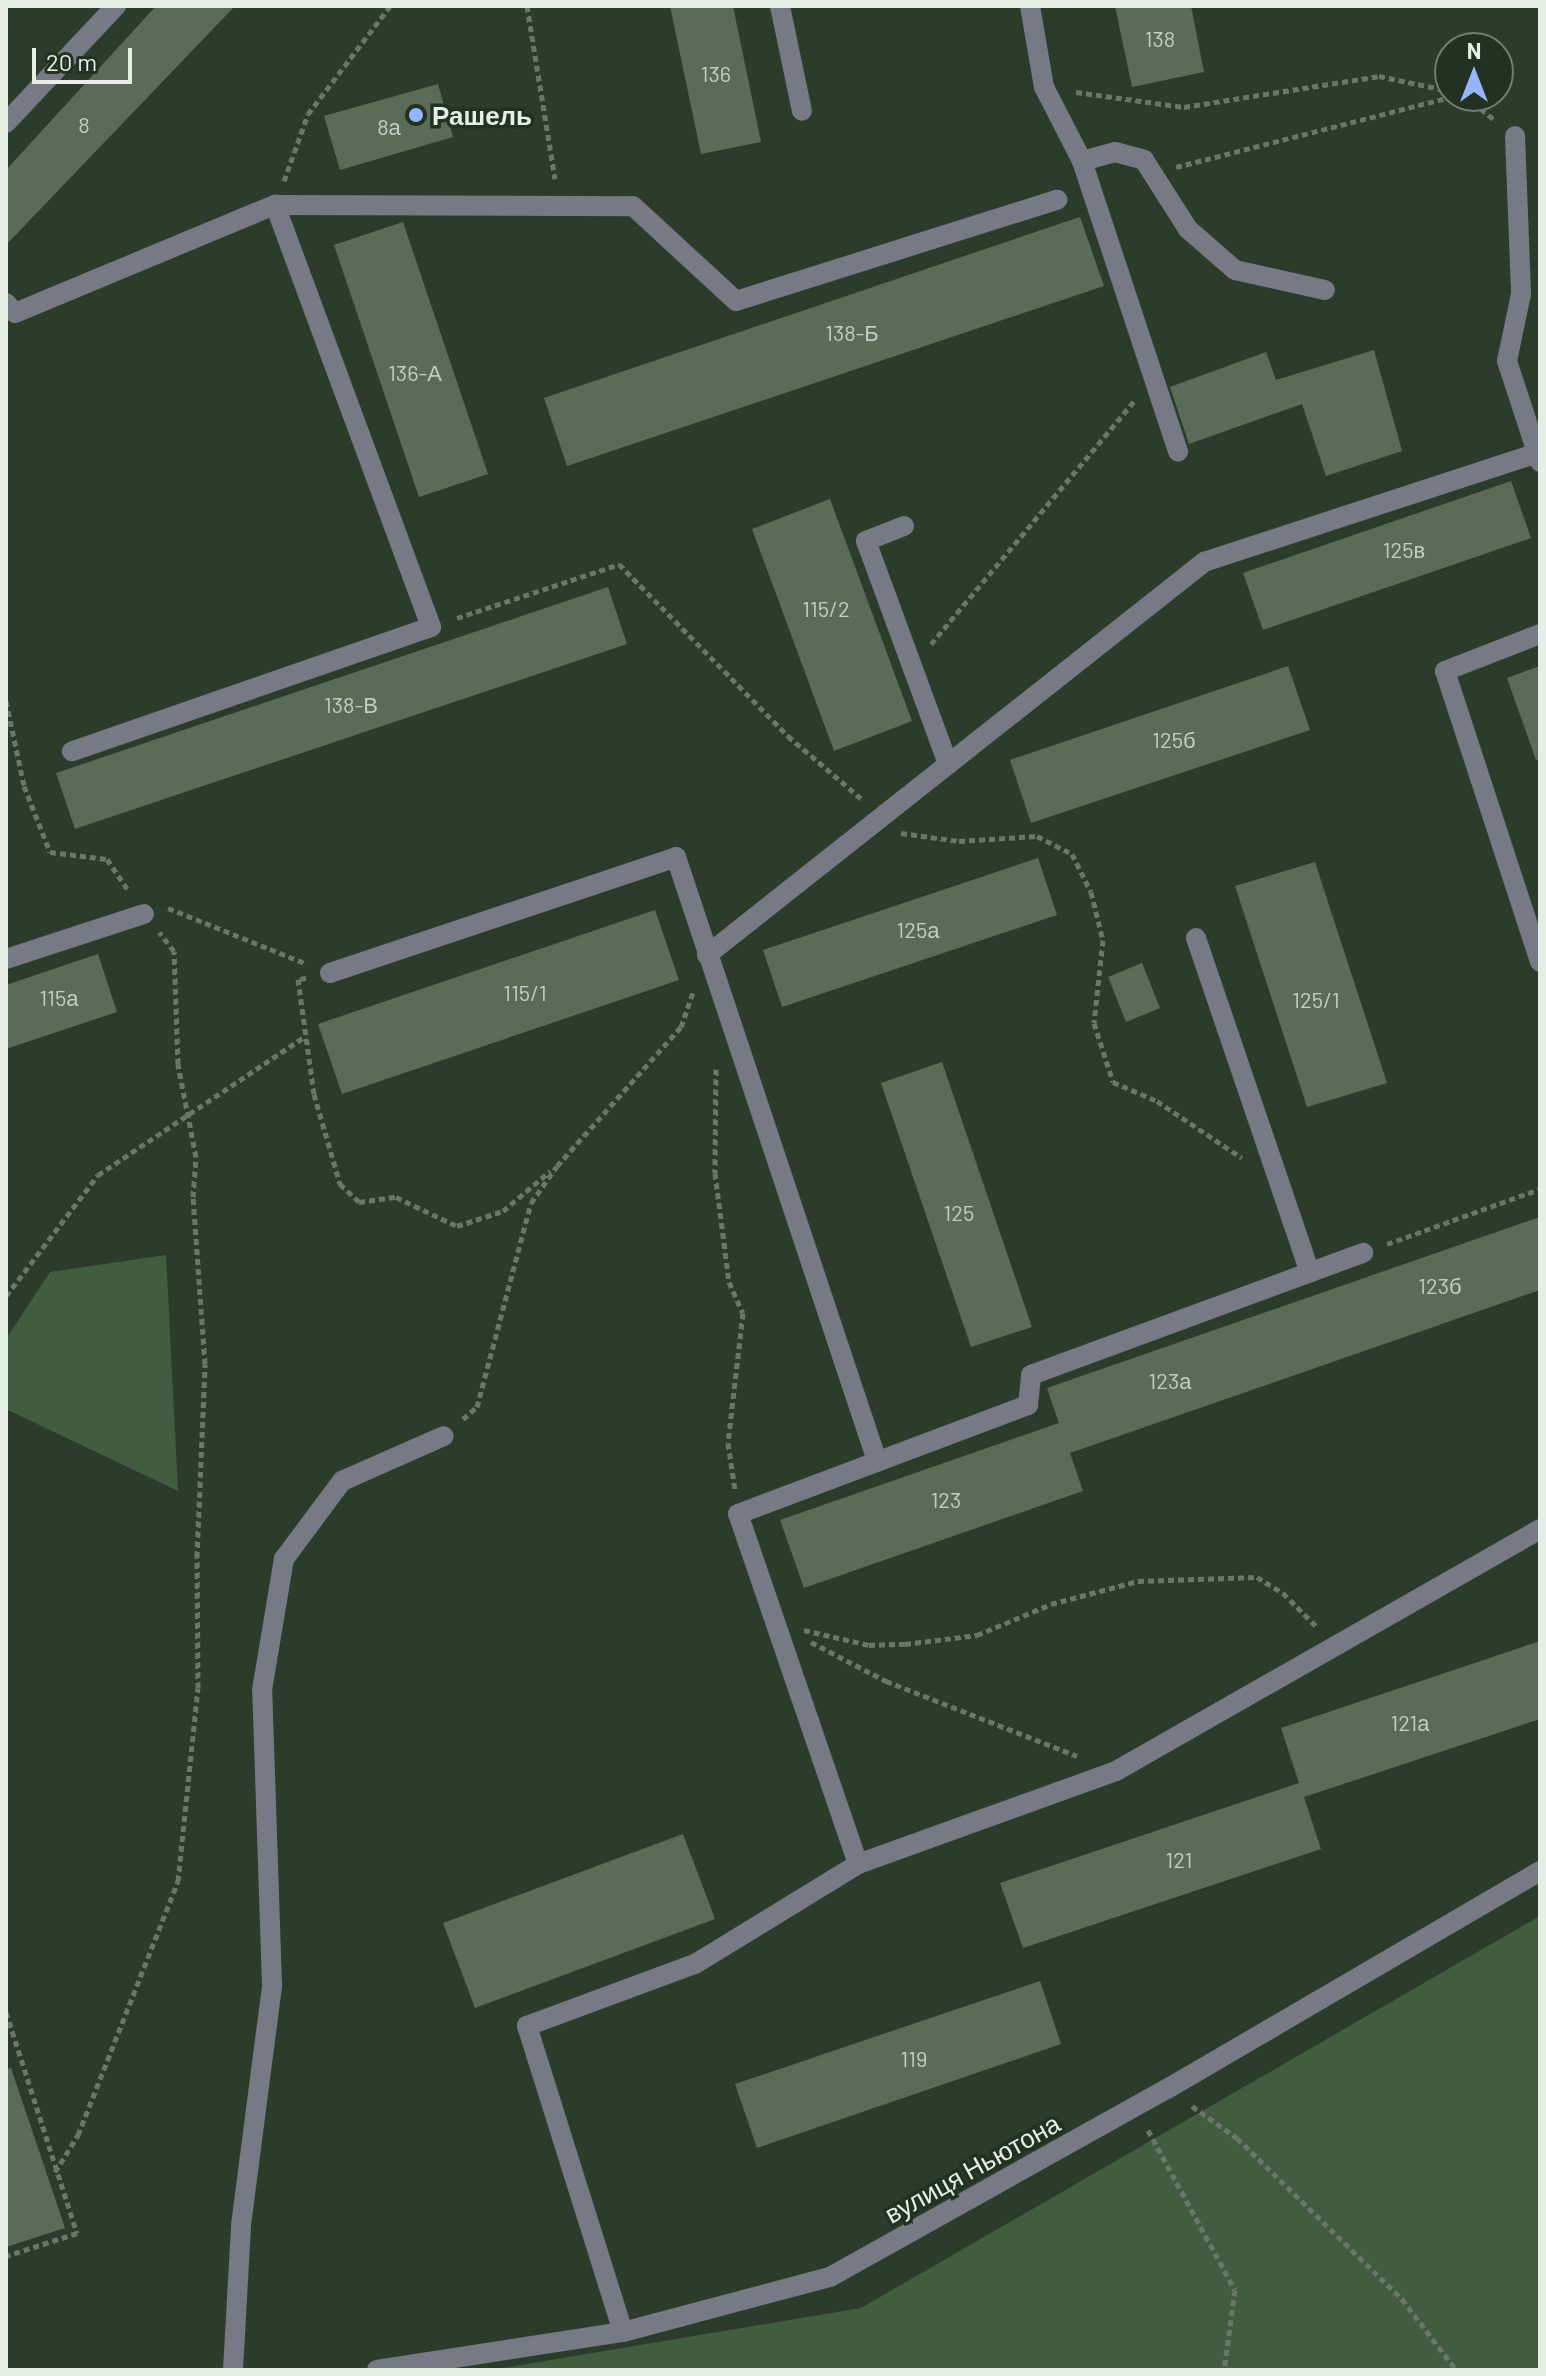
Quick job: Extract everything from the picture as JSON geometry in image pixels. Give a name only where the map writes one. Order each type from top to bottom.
[{"type":"street","points":[[6,123],[116,6]]},
{"type":"street","points":[[780,6],[802,111]]},
{"type":"street","points":[[1030,6],[1044,87],[1082,161],[1178,452]]},
{"type":"street","points":[[707,955],[1204,562],[1537,458],[1507,361],[1521,294],[1515,136]]},
{"type":"street","points":[[1082,161],[1115,152],[1144,160],[1188,229],[1235,270],[1325,290]]},
{"type":"street","points":[[9,313],[275,205],[633,206],[736,301],[1057,200]]},
{"type":"street","points":[[72,751],[431,627],[275,205]]},
{"type":"street","points":[[904,526],[866,541],[948,764]]},
{"type":"street","points":[[1540,634],[1445,671],[1540,962]]},
{"type":"street","points":[[330,973],[676,857],[728,1022],[877,1461]]},
{"type":"street","points":[[6,959],[144,914]]},
{"type":"street","points":[[1196,938],[1310,1272]]},
{"type":"street","points":[[858,1864],[738,1514],[1028,1405],[1031,1375],[1363,1253]]},
{"type":"street","points":[[233,2370],[241,2225],[272,1985],[262,1690],[284,1559],[342,1481],[444,1436]]},
{"type":"street","points":[[623,2332],[527,2026],[695,1964],[858,1864],[1116,1771],[1540,1529]]},
{"type":"street","name":"вулиця Ньютона","points":[[377,2370],[623,2332],[830,2277],[1137,2107],[1540,1871]]},
{"type":"path","points":[[275,205],[308,114],[390,6]]},
{"type":"path","points":[[527,6],[559,206]]},
{"type":"path","points":[[1044,87],[1184,107],[1379,76],[1434,88]]},
{"type":"path","points":[[1152,173],[1434,101]]},
{"type":"path","points":[[1485,112],[1515,136]]},
{"type":"path","points":[[928,648],[1153,377]]},
{"type":"path","points":[[6,701],[24,786],[50,852],[107,859],[144,914],[174,951],[178,1064],[192,1116],[205,1364],[197,1557],[198,1688],[178,1881],[78,2135],[55,2172]]},
{"type":"path","points":[[864,800],[874,791]]},
{"type":"path","points":[[144,914],[166,907],[330,973]]},
{"type":"path","points":[[444,1436],[477,1407],[531,1203],[557,1166],[681,1027],[707,955]]},
{"type":"path","points":[[330,973],[298,979],[314,1094],[340,1184],[359,1202],[396,1197],[457,1226],[503,1211],[557,1166]]},
{"type":"path","points":[[728,1022],[716,1069],[715,1173],[729,1282],[743,1313],[728,1443],[738,1514]]},
{"type":"path","points":[[6,1296],[98,1175],[192,1116],[306,1036]]},
{"type":"path","points":[[1363,1253],[1540,1189]]},
{"type":"path","points":[[774,1624],[869,1645],[905,1644],[977,1635],[1051,1604],[1138,1581],[1257,1577],[1283,1593],[1321,1630],[1346,1637]]},
{"type":"path","points":[[774,1624],[886,1681],[1116,1771]]},
{"type":"path","points":[[6,2012],[77,2233],[6,2256]]},
{"type":"path","points":[[1167,2089],[1248,2148],[1402,2299],[1456,2370]]},
{"type":"path","points":[[1137,2107],[1235,2290],[1224,2370]]},
{"type":"green space","points":[[166,1255],[178,1491],[6,1409],[6,1339],[50,1272]]},
{"type":"green space","points":[[1540,1916],[1540,2370],[492,2370],[861,2308]]},
{"type":"building","points":[[156,6],[235,6],[6,245],[6,170]]},
{"type":"building","points":[[670,6],[733,6],[761,142],[701,154]]},
{"type":"building","points":[[1115,6],[1191,6],[1204,72],[1132,87]]},
{"type":"building","points":[[438,84],[453,137],[340,170],[324,116]]},
{"type":"building","points":[[1080,217],[1104,286],[567,466],[544,398]]},
{"type":"building","points":[[403,222],[488,474],[419,497],[334,245]]},
{"type":"building","points":[[1374,350],[1402,451],[1326,476],[1302,404],[1189,444],[1170,387],[1266,352],[1276,380]]},
{"type":"building","points":[[1511,481],[1531,538],[1263,630],[1243,573]]},
{"type":"building","points":[[830,499],[912,721],[834,751],[752,529]]},
{"type":"building","points":[[608,587],[627,644],[75,829],[56,773]]},
{"type":"building","points":[[1288,666],[1310,730],[1031,823],[1010,760]]},
{"type":"building","points":[[1540,666],[1540,759],[1536,760],[1507,678]]},
{"type":"building","points":[[1038,858],[1057,915],[782,1007],[763,950]]},
{"type":"building","points":[[1315,862],[1387,1083],[1307,1107],[1235,886]]},
{"type":"building","points":[[655,910],[679,980],[342,1094],[318,1024]]},
{"type":"building","points":[[98,954],[117,1012],[6,1049],[6,985]]},
{"type":"building","points":[[1142,963],[1160,1008],[1126,1022],[1108,977]]},
{"type":"building","points":[[942,1062],[1032,1327],[971,1347],[881,1083]]},
{"type":"building","points":[[1540,1217],[1540,1290],[1070,1453],[1083,1491],[804,1588],[780,1520],[1059,1423],[1047,1388]]},
{"type":"building","points":[[1540,1641],[1540,1719],[1304,1797],[1321,1849],[1023,1948],[1000,1883],[1299,1783],[1281,1728]]},
{"type":"building","points":[[683,1834],[715,1919],[475,2008],[443,1923]]},
{"type":"building","points":[[1040,1981],[1061,2044],[757,2148],[735,2084]]},
{"type":"building","points":[[11,2068],[65,2228],[6,2247],[6,2069]]},
{"type":"place","name":"Рашель","points":[[416,115]]}]
